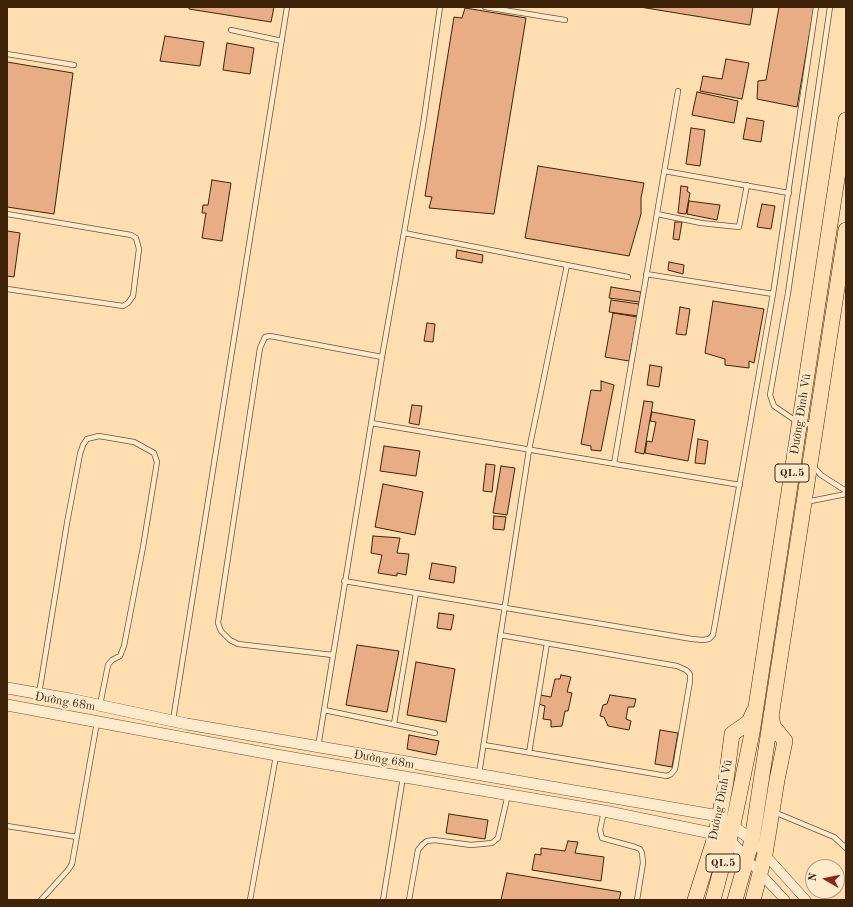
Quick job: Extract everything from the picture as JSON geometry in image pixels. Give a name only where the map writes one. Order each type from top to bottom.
[{"type":"highway","name":"Đường Đình Vũ","points":[[713,900],[733,825],[752,733],[846,120]]},
{"type":"highway","name":"Đường Đình Vũ","points":[[735,900],[752,840],[846,230]]},
{"type":"highway","name":"Đường Đình Vũ","points":[[694,900],[716,834],[732,734],[749,722],[755,709]]},
{"type":"highway","points":[[753,900],[765,854],[785,741],[774,726],[771,714]]},
{"type":"street","points":[[7,688],[318,747],[719,816],[752,840],[806,900]]},
{"type":"street","name":"Đường 68m","points":[[7,705],[276,754],[604,810],[716,834],[729,840],[747,859]]},
{"type":"street","points":[[747,859],[785,900]]},
{"type":"lane","points":[[173,720],[287,7]]},
{"type":"lane","points":[[318,747],[344,581],[423,125],[440,7]]},
{"type":"lane","points":[[485,7],[565,20]]},
{"type":"lane","points":[[344,581],[692,639],[709,639],[713,635],[716,627],[773,294],[816,7]]},
{"type":"lane","points":[[816,426],[800,423],[774,406],[770,395],[788,293],[830,7]]},
{"type":"lane","points":[[231,30],[282,41]]},
{"type":"lane","points":[[7,54],[74,65]]},
{"type":"lane","points":[[614,464],[678,91]]},
{"type":"lane","points":[[664,171],[789,193]]},
{"type":"lane","points":[[657,214],[701,223],[739,227],[747,185]]},
{"type":"lane","points":[[7,214],[131,235],[136,238],[139,250],[133,296],[128,303],[122,306],[7,289]]},
{"type":"lane","points":[[404,233],[628,277]]},
{"type":"lane","points":[[479,774],[529,450],[567,265]]},
{"type":"lane","points":[[646,274],[773,294]]},
{"type":"lane","points":[[333,655],[238,644],[230,640],[221,631],[218,623],[260,348],[265,337],[270,336],[382,357]]},
{"type":"lane","points":[[371,423],[740,485]]},
{"type":"lane","points":[[39,694],[82,450],[87,439],[92,437],[134,442],[154,453],[156,462],[143,547],[124,646],[120,656],[112,660],[108,665],[100,705]]},
{"type":"lane","points":[[810,463],[821,475],[846,492]]},
{"type":"lane","points":[[803,503],[846,492]]},
{"type":"lane","points":[[394,724],[416,593]]},
{"type":"lane","points":[[484,745],[662,776],[671,774],[675,769],[690,681],[690,674],[686,670],[677,666],[500,635]]},
{"type":"lane","points":[[529,753],[547,643]]},
{"type":"lane","points":[[324,710],[435,733]]},
{"type":"lane","points":[[41,900],[70,868],[77,837],[97,722]]},
{"type":"lane","points":[[250,900],[276,754]]},
{"type":"lane","points":[[383,900],[403,776]]},
{"type":"lane","points":[[409,900],[418,850],[423,844],[427,841],[434,840],[471,845],[492,843],[498,838],[508,794]]},
{"type":"lane","points":[[604,810],[600,830],[602,838],[635,847],[640,849],[642,853],[643,863],[637,900]]},
{"type":"lane","points":[[772,812],[834,837],[846,848]]},
{"type":"lane","points":[[7,826],[77,837]]},
{"type":"building","points":[[189,7],[274,7],[271,22],[189,9]]},
{"type":"building","points":[[640,7],[753,7],[750,25]]},
{"type":"building","points":[[779,7],[814,7],[797,107],[757,99],[758,81],[766,80]]},
{"type":"building","points":[[465,8],[526,18],[494,214],[429,208],[432,197],[425,196],[454,17],[462,18]]},
{"type":"building","points":[[165,36],[204,42],[200,66],[160,61]]},
{"type":"building","points":[[227,43],[254,48],[250,74],[223,70]]},
{"type":"building","points":[[726,59],[749,63],[742,99],[700,91],[703,76],[722,79]]},
{"type":"building","points":[[7,62],[73,73],[54,214],[7,207]]},
{"type":"building","points":[[697,92],[738,101],[734,123],[692,115]]},
{"type":"building","points":[[747,118],[764,121],[761,142],[743,139]]},
{"type":"building","points":[[691,128],[705,130],[700,166],[686,164]]},
{"type":"building","points":[[538,166],[644,183],[641,198],[641,214],[629,256],[525,238]]},
{"type":"building","points":[[212,180],[231,183],[222,241],[202,238],[206,213],[202,213],[203,205],[208,205]]},
{"type":"building","points":[[681,186],[688,187],[687,191],[690,193],[686,214],[678,213]]},
{"type":"building","points":[[689,201],[720,205],[717,220],[687,214]]},
{"type":"building","points":[[762,204],[775,206],[771,229],[757,227]]},
{"type":"building","points":[[675,222],[682,222],[679,240],[673,239]]},
{"type":"building","points":[[7,231],[20,233],[14,277],[7,276]]},
{"type":"building","points":[[457,250],[483,255],[482,263],[456,258]]},
{"type":"building","points":[[669,262],[684,265],[683,274],[668,270]]},
{"type":"building","points":[[611,287],[641,292],[639,302],[609,298]]},
{"type":"building","points":[[611,300],[639,304],[638,316],[609,312]]},
{"type":"building","points":[[713,301],[764,309],[754,363],[749,361],[749,368],[725,365],[725,359],[705,353]]},
{"type":"building","points":[[680,307],[690,309],[686,335],[676,334]]},
{"type":"building","points":[[613,313],[637,317],[629,361],[605,357]]},
{"type":"building","points":[[427,323],[435,324],[433,342],[424,341]]},
{"type":"building","points":[[650,365],[662,367],[659,387],[647,385]]},
{"type":"building","points":[[601,381],[614,385],[601,451],[591,450],[591,446],[581,444],[591,390],[601,391]]},
{"type":"building","points":[[644,401],[653,402],[644,454],[635,452]]},
{"type":"building","points":[[412,405],[422,406],[419,425],[409,423]]},
{"type":"building","points":[[652,412],[695,420],[688,461],[645,453],[647,441],[652,442],[656,422],[650,421]]},
{"type":"building","points":[[698,439],[708,441],[705,464],[695,463]]},
{"type":"building","points":[[384,446],[420,451],[416,476],[380,471]]},
{"type":"building","points":[[486,464],[495,465],[492,492],[483,491]]},
{"type":"building","points":[[501,466],[515,468],[507,515],[493,513]]},
{"type":"building","points":[[383,484],[423,492],[415,535],[375,527]]},
{"type":"building","points":[[494,516],[506,517],[504,530],[493,529]]},
{"type":"building","points":[[373,536],[400,538],[397,553],[409,554],[406,575],[397,573],[397,576],[378,573],[382,555],[371,553]]},
{"type":"building","points":[[432,563],[456,567],[454,583],[429,579]]},
{"type":"building","points":[[439,613],[454,615],[451,630],[437,628]]},
{"type":"building","points":[[357,645],[399,651],[387,712],[346,705]]},
{"type":"building","points":[[416,662],[455,669],[446,722],[407,715]]},
{"type":"building","points":[[561,675],[571,677],[567,692],[572,693],[568,711],[565,711],[562,726],[551,727],[551,720],[543,719],[545,706],[539,704],[540,695],[551,697],[555,679],[560,679]]},
{"type":"building","points":[[610,695],[636,699],[634,707],[628,707],[626,719],[631,721],[629,730],[608,726],[604,717],[600,716],[603,705],[607,704]]},
{"type":"building","points":[[660,730],[678,733],[672,767],[655,764]]},
{"type":"building","points":[[409,735],[439,741],[436,755],[407,749]]},
{"type":"building","points":[[449,814],[488,820],[485,839],[446,833]]},
{"type":"building","points":[[568,841],[578,842],[575,853],[604,857],[601,881],[532,870],[535,854],[541,855],[541,848],[565,851]]},
{"type":"building","points":[[507,873],[621,892],[619,900],[501,900]]}]
